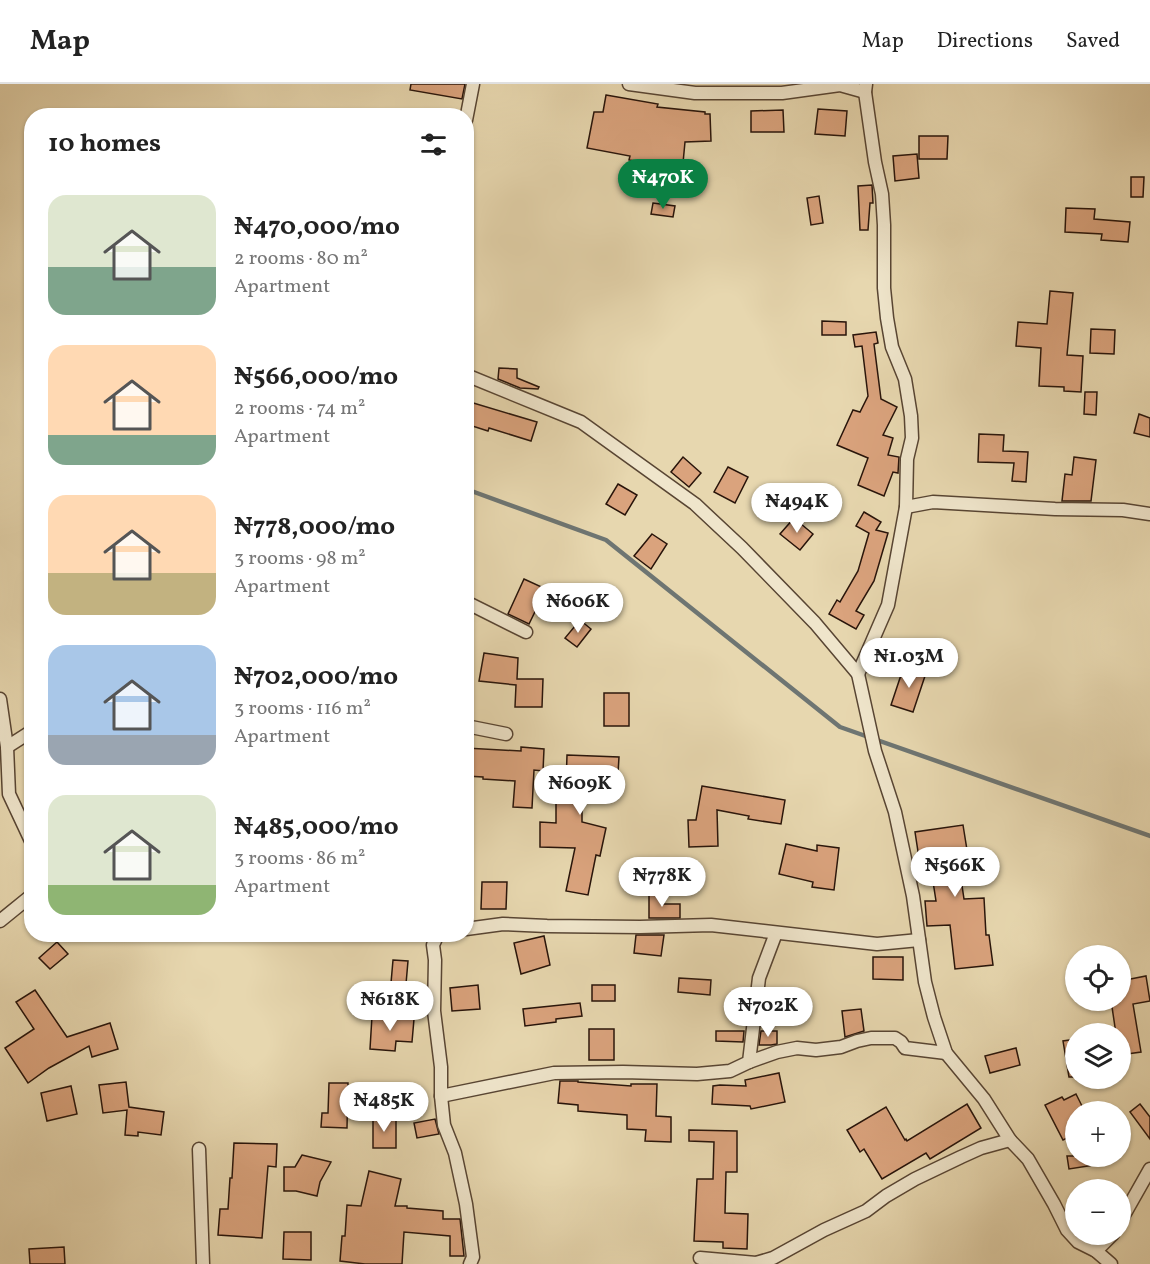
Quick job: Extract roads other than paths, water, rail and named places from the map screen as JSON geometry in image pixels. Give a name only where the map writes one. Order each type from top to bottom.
[{"type":"street","points":[[468,108],[473,84]]},
{"type":"street","points":[[629,84],[695,93],[782,93],[840,86],[865,88],[875,162],[882,194],[887,318],[892,347],[905,379],[912,438],[907,459],[906,507],[888,605],[858,674]]},
{"type":"street","points":[[474,378],[581,422],[695,504],[742,548],[815,623],[858,674],[875,751],[895,812],[905,852],[927,991],[946,1053],[984,1100],[1010,1140],[1028,1159],[1067,1230],[1078,1242],[1096,1251],[1111,1264]]},
{"type":"street","points":[[906,507],[933,502],[1055,509],[1124,510],[1150,514]]},
{"type":"street","points":[[474,606],[526,632]]},
{"type":"street","points":[[0,699],[7,747],[9,794],[24,826]]},
{"type":"street","points":[[474,728],[506,734]]},
{"type":"street","points":[[7,747],[24,736]]},
{"type":"street","points":[[0,921],[24,901]]},
{"type":"street","points":[[474,928],[503,924],[640,927],[711,925],[877,944],[919,940]]},
{"type":"street","points":[[748,1062],[759,978],[776,933]]},
{"type":"street","points":[[434,942],[434,1011],[441,1067],[444,1125],[455,1154],[466,1204],[473,1257],[470,1264]]},
{"type":"street","points":[[441,1096],[554,1073],[697,1074],[730,1071],[777,1052],[796,1048],[816,1050],[841,1047],[871,1038],[895,1038],[906,1048],[946,1053]]},
{"type":"street","points":[[700,1258],[756,1263],[773,1258],[824,1230],[866,1211],[915,1179],[961,1156],[1010,1140]]},
{"type":"street","points":[[199,1149],[202,1264]]},
{"type":"street","points":[[1131,1203],[1150,1169]]},
{"type":"street","points":[[1096,1251],[1102,1245]]},
{"type":"waterway","points":[[474,492],[606,540],[840,727],[1150,836]]}]
